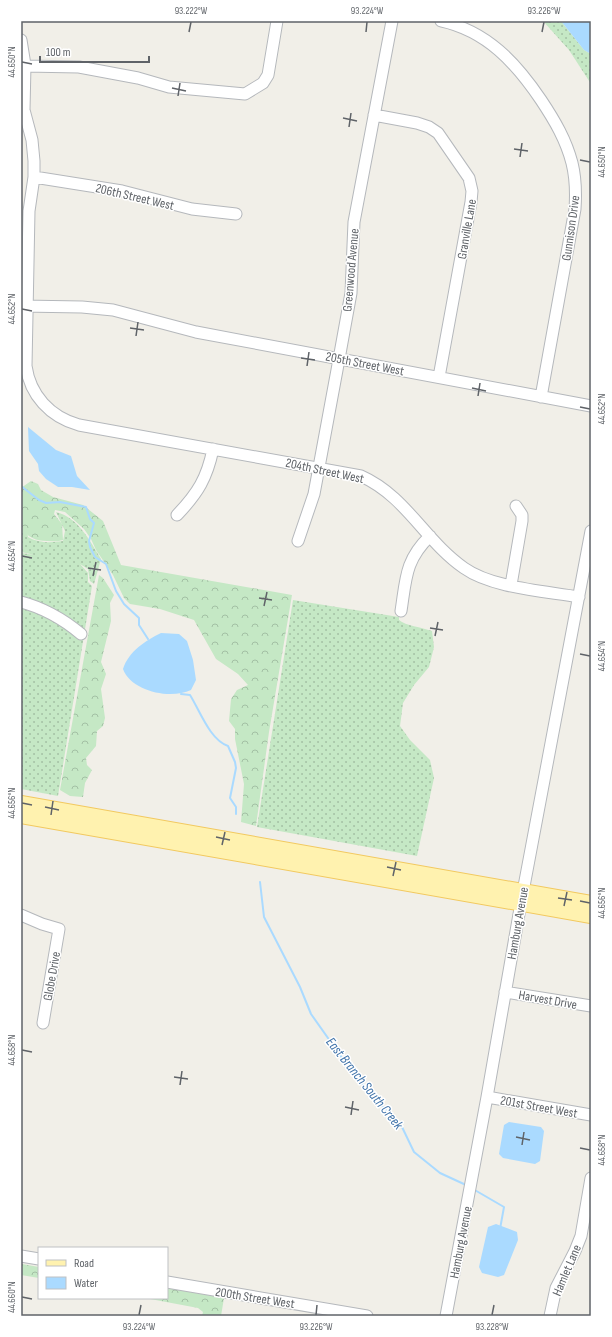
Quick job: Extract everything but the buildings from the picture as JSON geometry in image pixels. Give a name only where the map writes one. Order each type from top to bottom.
[{"type":"main road","points":[[21,803],[522,897],[591,916]]},
{"type":"main road","points":[[21,816],[522,897],[591,903]]},
{"type":"street","points":[[25,66],[79,67],[138,78],[169,87],[245,94],[263,83],[268,75],[277,21]]},
{"type":"street","name":"Greenwood Avenue","points":[[298,541],[311,503],[340,358],[351,293],[354,222],[392,21]]},
{"type":"street","name":"Gunnison Drive","points":[[441,21],[454,25],[480,37],[498,48],[515,64],[528,79],[557,124],[570,157],[575,181],[575,209],[541,397]]},
{"type":"street","name":"204th Street West","points":[[21,40],[25,66],[24,110],[34,150],[34,177],[29,211],[25,306],[26,361],[27,374],[32,386],[38,398],[48,410],[68,422],[83,426],[354,474],[375,482],[392,495],[430,536],[465,569],[485,579],[579,597]]},
{"type":"street","name":"Granville Lane","points":[[374,114],[417,123],[434,130],[445,142],[470,183],[472,202],[439,377]]},
{"type":"street","name":"206th Street West","points":[[34,177],[122,191],[200,210],[236,214]]},
{"type":"street","name":"205th Street West","points":[[25,306],[88,307],[113,310],[196,332],[591,406]]},
{"type":"street","points":[[177,515],[195,495],[203,482],[212,449]]},
{"type":"street","points":[[511,585],[522,521],[522,516],[516,506]]},
{"type":"street","name":"Hamburg Avenue","points":[[446,1316],[487,1097],[522,897],[591,530]]},
{"type":"street","points":[[401,611],[410,561],[419,547],[430,536]]},
{"type":"street","points":[[21,602],[43,609],[66,622],[81,634]]},
{"type":"street","name":"Globe Drive","points":[[21,914],[42,924],[59,929],[43,1023]]},
{"type":"street","name":"Harvest Drive","points":[[505,992],[591,1006]]},
{"type":"street","name":"201st Street West","points":[[487,1097],[591,1115]]},
{"type":"street","name":"Hamlet Lane","points":[[550,1316],[556,1288],[581,1236],[591,1178]]},
{"type":"street","points":[[21,1256],[38,1259]]},
{"type":"street","name":"200th Street West","points":[[168,1282],[367,1316]]},
{"type":"green space","points":[[543,21],[561,21],[584,50],[591,54],[591,84],[569,50]]},
{"type":"green space","points":[[31,481],[38,484],[41,490],[53,497],[83,505],[103,521],[121,565],[292,595],[269,732],[256,826],[241,822],[244,784],[235,739],[235,729],[229,721],[231,699],[237,690],[248,685],[238,674],[216,659],[194,620],[160,609],[130,604],[124,598],[113,575],[84,529],[65,512],[55,510],[54,514],[62,524],[63,540],[47,541],[29,536],[24,530],[22,524],[21,488]]},
{"type":"green space","points":[[56,512],[71,519],[77,524],[101,559],[94,584],[90,581],[88,569],[80,564],[88,573],[88,582],[92,586],[58,796],[21,789],[21,553],[35,555],[21,552],[21,519],[26,522],[28,537],[45,542],[63,541],[65,531]]},
{"type":"green space","points":[[99,575],[103,578],[114,595],[110,603],[111,621],[101,662],[106,674],[101,689],[105,718],[103,726],[97,731],[96,746],[86,758],[87,765],[92,770],[85,783],[83,797],[70,796],[60,790]]},
{"type":"green space","points":[[293,600],[399,617],[399,620],[406,624],[432,631],[434,647],[429,667],[414,685],[403,703],[400,726],[410,740],[430,760],[434,778],[417,856],[257,827]]},
{"type":"green space","points":[[22,1264],[38,1267],[38,1278],[21,1275]]},
{"type":"green space","points":[[168,1288],[224,1298],[221,1316],[202,1316],[203,1312],[198,1308],[150,1299],[168,1299]]},
{"type":"water","points":[[561,21],[591,21],[591,54],[584,50]]},
{"type":"water","points":[[28,427],[56,450],[71,456],[77,476],[90,490],[72,487],[58,487],[46,479],[39,471],[38,464],[29,451]]},
{"type":"water","points":[[161,633],[179,634],[187,641],[193,660],[196,680],[191,690],[173,694],[152,692],[142,688],[127,677],[123,669],[129,657],[138,647]]},
{"type":"water","points":[[509,1122],[541,1127],[544,1131],[540,1161],[535,1164],[503,1158],[499,1154],[504,1125]]},
{"type":"water","points":[[496,1224],[517,1232],[518,1240],[504,1275],[498,1277],[482,1273],[479,1267],[488,1227]]},
{"type":"waterway","name":"East Branch South Creek","points":[[21,486],[39,500],[46,503],[60,502],[86,507],[90,519],[94,523],[89,541],[90,547],[95,557],[106,564],[116,591],[124,604],[139,618],[139,625],[148,639]]},
{"type":"waterway","name":"East Branch South Creek","points":[[181,694],[190,695],[206,724],[216,738],[228,746],[236,768],[230,798],[236,807],[236,814]]},
{"type":"waterway","name":"East Branch South Creek","points":[[260,882],[264,917],[300,987],[311,1014],[352,1072],[402,1127],[414,1152],[440,1173],[466,1185]]},
{"type":"waterway","name":"East Branch South Creek","points":[[473,1189],[504,1207],[500,1229]]}]
